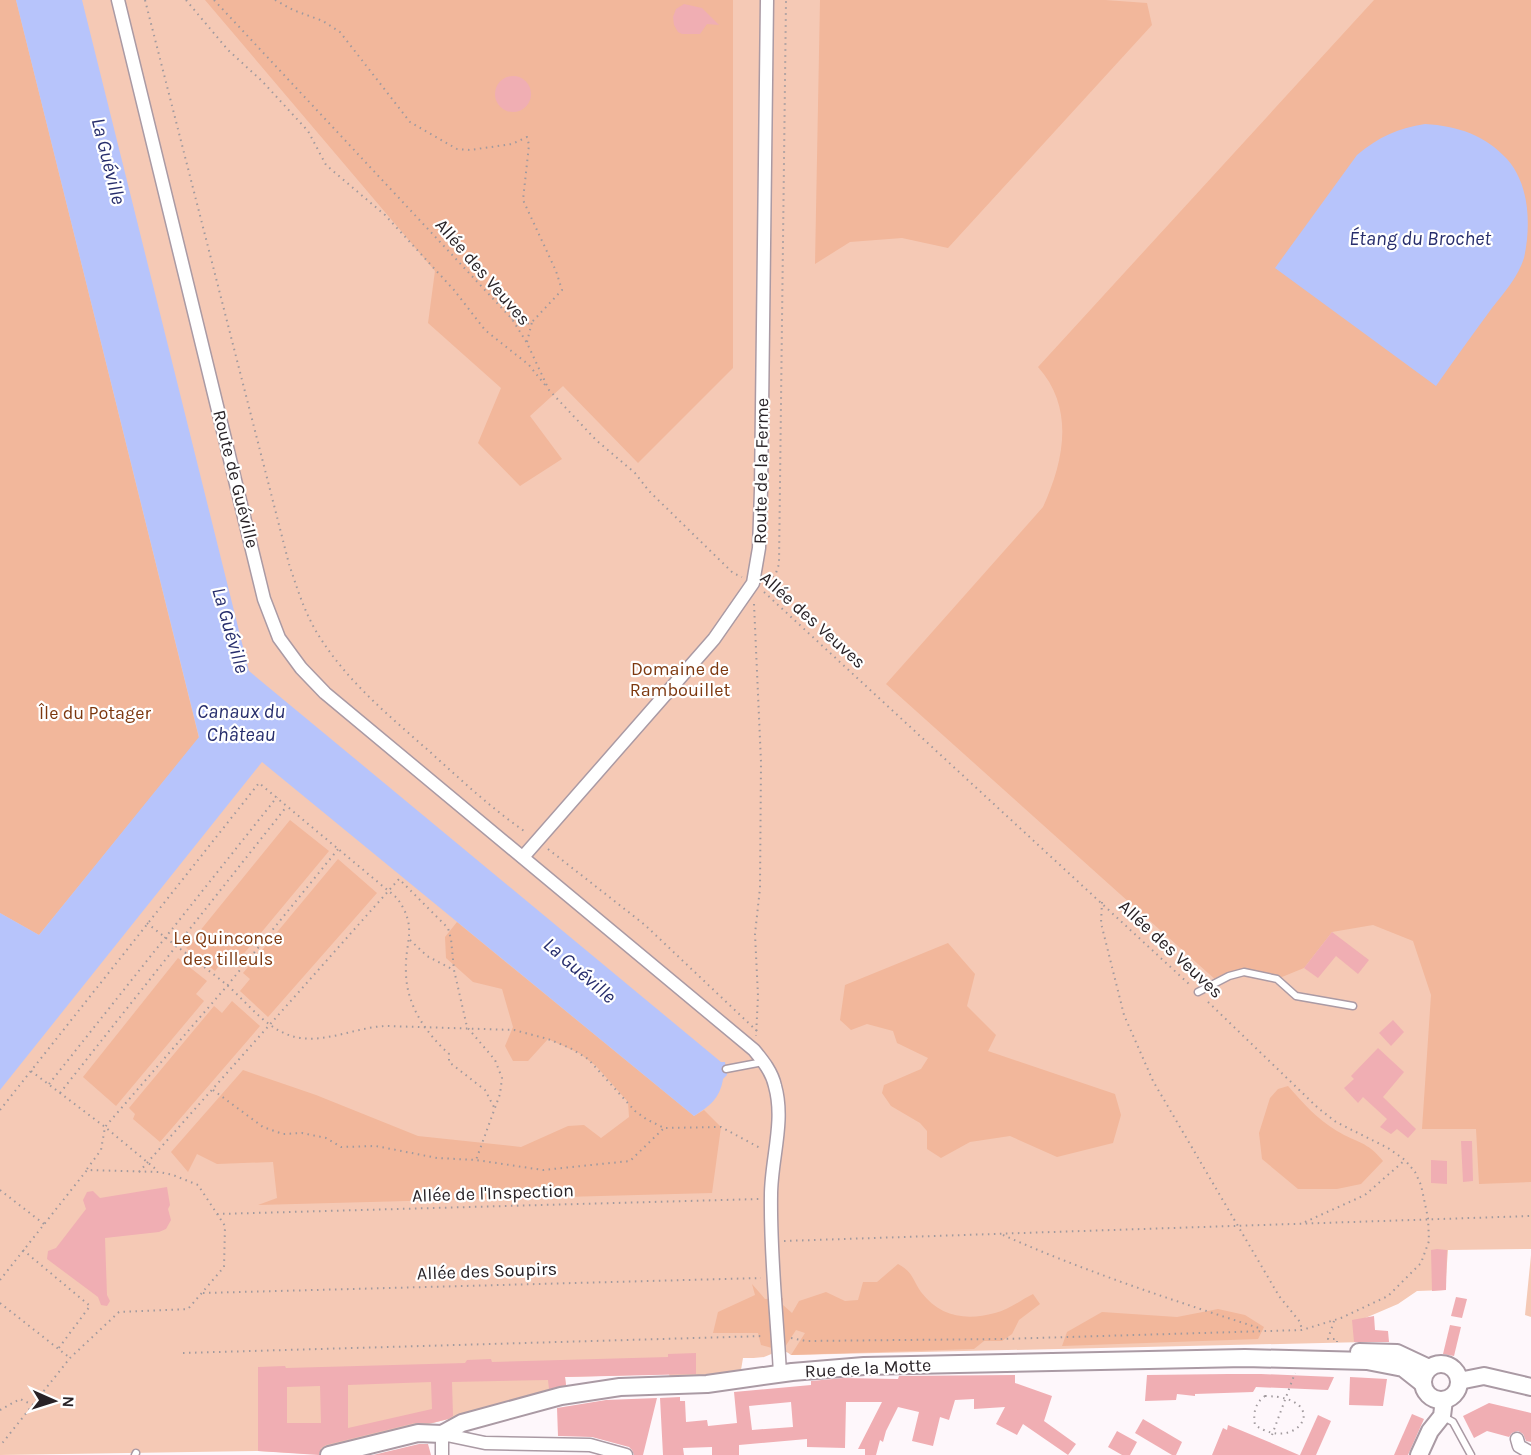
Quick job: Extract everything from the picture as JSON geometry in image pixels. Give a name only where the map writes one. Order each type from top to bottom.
[{"type":"street","name":"Route de Guéville","points":[[118,0],[264,599],[279,638],[325,693],[754,1050],[763,1062],[775,1085],[777,1101],[778,1128],[771,1199],[773,1278],[780,1374]]},
{"type":"street","name":"Route de la Ferme","points":[[523,857],[714,639],[753,583],[759,548],[761,490],[766,0]]},
{"type":"street","name":"Rue de la Motte","points":[[442,1434],[462,1423],[561,1396],[620,1387],[707,1384],[864,1366],[1245,1358],[1299,1365],[1339,1351],[1397,1353],[1426,1375]]},
{"type":"street","points":[[1419,1455],[1430,1431],[1443,1408],[1454,1395],[1460,1381],[1455,1370],[1446,1364],[1434,1365],[1426,1375],[1427,1394],[1438,1400],[1443,1408]]},
{"type":"street","points":[[1460,1381],[1484,1376],[1531,1387]]},
{"type":"street","points":[[329,1455],[418,1433],[442,1434],[485,1443],[590,1445],[627,1455]]},
{"type":"street","points":[[442,1434],[442,1455]]},
{"type":"street","points":[[1517,1439],[1519,1446],[1531,1453]]},
{"type":"lane","points":[[1198,992],[1229,976],[1244,972],[1277,979],[1296,996],[1353,1006]]},
{"type":"lane","points":[[726,1069],[763,1062]]},
{"type":"lane","points":[[1443,1408],[1471,1455]]},
{"type":"path","points":[[145,0],[289,564],[299,595],[318,635],[343,670],[381,709],[500,814],[537,840],[645,925],[757,1031]]},
{"type":"path","points":[[186,0],[228,50],[262,81],[308,131],[326,165],[385,216],[454,290],[485,330],[529,365],[549,390]]},
{"type":"path","name":"Allée des Veuves","points":[[183,1353],[776,1335],[806,1341],[990,1339],[1302,1330],[1334,1320],[1388,1296],[1421,1263],[1429,1241],[1428,1218],[1422,1185],[1405,1160],[1388,1148],[1336,1122],[1318,1108],[1102,902],[753,583],[733,573],[649,491],[635,473],[596,440],[549,390],[512,319],[214,0]]},
{"type":"path","points":[[275,0],[323,21],[340,32],[410,122],[458,150],[512,144],[527,137],[529,145],[523,200],[556,271],[562,290],[532,322],[524,325],[512,319]]},
{"type":"path","points":[[754,1050],[758,996],[754,934],[760,888],[761,762],[753,583],[768,581],[776,573],[779,564],[786,0]]},
{"type":"path","points":[[527,344],[532,322]]},
{"type":"path","points":[[0,1110],[259,783],[397,898],[406,911],[410,924],[406,974],[409,997],[432,1038],[449,1054],[450,1062],[485,1090],[495,1109]]},
{"type":"path","points":[[49,1084],[277,797]]},
{"type":"path","points":[[60,1093],[287,806]]},
{"type":"path","points":[[0,1280],[101,1150],[105,1127],[227,986],[339,848]]},
{"type":"path","points":[[139,1172],[399,879],[444,923],[451,939],[454,970],[467,1028],[486,1047],[500,1071],[501,1086],[495,1109],[476,1160]]},
{"type":"path","points":[[1102,902],[1101,923],[1124,1015],[1153,1081],[1279,1296],[1300,1322],[1302,1330]]},
{"type":"path","points":[[147,923],[227,986],[281,1033],[302,1038],[333,1036],[373,1026],[514,1030],[548,1039],[570,1048],[596,1066],[635,1111],[664,1128],[721,1127],[774,1155]]},
{"type":"path","points":[[409,939],[427,956],[454,970]]},
{"type":"path","points":[[31,1071],[105,1127],[159,1172]]},
{"type":"path","points":[[213,1090],[263,1127],[283,1134],[302,1133],[326,1138],[341,1147],[376,1146],[437,1158],[476,1160],[543,1170],[630,1161],[664,1128]]},
{"type":"path","points":[[1303,1223],[1339,1204],[1365,1195],[1405,1160]]},
{"type":"path","points":[[0,1446],[70,1358],[119,1312],[188,1308],[224,1268],[225,1226],[198,1185],[159,1172],[87,1170]]},
{"type":"path","points":[[0,1190],[44,1224]]},
{"type":"path","name":"Allée de l'Inspection","points":[[217,1214],[771,1199]]},
{"type":"path","points":[[772,1242],[1531,1216]]},
{"type":"path","points":[[1000,1234],[1184,1304],[1264,1330]]},
{"type":"path","points":[[24,1250],[90,1306],[58,1349]]},
{"type":"path","name":"Allée des Soupirs","points":[[202,1293],[773,1278]]},
{"type":"path","points":[[0,1303],[70,1358]]},
{"type":"path","points":[[1334,1320],[1328,1339],[1337,1339],[1337,1341]]},
{"type":"path","points":[[1272,1435],[1299,1365]]},
{"type":"path","points":[[1286,1438],[1272,1435],[1255,1425],[1255,1410],[1259,1401],[1265,1396],[1287,1399],[1301,1411],[1304,1419],[1303,1428]]},
{"type":"path","points":[[0,1410],[20,1399],[33,1405]]},
{"type":"green space","name":"Domaine de Rambouillet","points":[[0,0],[1531,0],[1531,1249],[1448,1250],[1445,1290],[1417,1291],[1398,1304],[1363,1319],[1365,1342],[791,1355],[781,1351],[764,1357],[743,1358],[741,1370],[711,1377],[670,1378],[669,1374],[565,1377],[566,1389],[312,1454],[258,1451],[0,1455]]},
{"type":"green space","name":"Île du Potager","points":[[0,0],[16,0],[199,738],[39,935],[0,913]]},
{"type":"green space","points":[[205,0],[733,0],[733,368],[638,463],[563,386],[530,416],[562,459],[520,486],[478,443],[501,388],[428,323],[435,271]]},
{"type":"green space","points":[[820,0],[1105,0],[1147,3],[1152,25],[948,248],[902,238],[850,242],[815,264]]},
{"type":"green space","points":[[1374,0],[1531,0],[1531,1182],[1479,1184],[1476,1129],[1422,1129],[1431,995],[1413,941],[1373,925],[1332,932],[1304,968],[1277,979],[1244,972],[1218,982],[886,684],[1043,507],[1056,471],[1062,435],[1057,400],[1050,383],[1038,367]]},
{"type":"green space","name":"Le Quinconce des tilleuls","points":[[290,820],[329,851],[236,963],[225,958],[215,971],[186,948]]},
{"type":"green space","points":[[338,859],[377,893],[268,1017],[240,991],[250,979],[243,973]]},
{"type":"green space","points":[[457,922],[694,1116],[704,1110],[721,1127],[712,1193],[258,1205],[277,1198],[273,1162],[217,1164],[197,1154],[188,1172],[171,1152],[243,1070],[316,1095],[418,1136],[521,1147],[568,1126],[584,1125],[601,1138],[629,1117],[628,1102],[596,1066],[579,1053],[548,1039],[528,1061],[513,1061],[505,1046],[513,1027],[502,989],[473,982],[446,958],[445,937]]},
{"type":"green space","points":[[948,943],[975,974],[967,1006],[996,1035],[988,1051],[1115,1094],[1121,1115],[1113,1143],[1057,1157],[1010,1136],[970,1142],[941,1158],[927,1149],[927,1131],[920,1123],[891,1106],[882,1093],[884,1085],[921,1069],[928,1058],[897,1043],[893,1031],[867,1024],[851,1030],[840,1020],[845,985]]},
{"type":"green space","points":[[178,958],[207,981],[196,994],[204,1001],[116,1106],[83,1077]]},
{"type":"green space","points":[[232,1001],[260,1026],[160,1142],[133,1119],[135,1114],[129,1108],[214,1006],[222,1013]]},
{"type":"green space","points":[[1288,1086],[1323,1121],[1367,1146],[1383,1161],[1361,1184],[1337,1189],[1298,1189],[1262,1159],[1259,1133],[1270,1098],[1278,1089]]},
{"type":"green space","points":[[1531,1255],[1531,1317],[1525,1315]]},
{"type":"green space","points":[[898,1264],[909,1273],[928,1300],[936,1307],[954,1315],[974,1317],[1000,1312],[1033,1294],[1040,1304],[1019,1320],[1012,1334],[1002,1341],[984,1341],[974,1349],[791,1355],[805,1333],[796,1330],[785,1347],[772,1348],[761,1345],[758,1333],[713,1333],[718,1312],[755,1295],[752,1284],[765,1299],[783,1298],[783,1305],[792,1313],[799,1301],[826,1292],[845,1301],[858,1300],[863,1282],[877,1282]]},
{"type":"green space","points":[[1218,1309],[1245,1315],[1264,1327],[1258,1339],[1062,1346],[1067,1332],[1102,1312],[1177,1317]]},
{"type":"water","name":"Canaux du Château","points":[[16,0],[82,0],[249,671],[721,1062],[725,1062],[727,1075],[723,1079],[717,1096],[694,1116],[262,762],[0,1090],[0,913],[39,935],[199,737]]},
{"type":"water","name":"Étang du Brochet","points":[[1425,124],[1470,133],[1499,151],[1515,169],[1524,193],[1528,219],[1524,258],[1518,272],[1436,386],[1275,268],[1357,155],[1389,134]]},
{"type":"building","points":[[684,4],[702,8],[719,25],[707,24],[700,34],[678,32],[673,17],[676,9]]},
{"type":"building","points":[[513,76],[525,82],[531,94],[525,106],[513,112],[501,106],[495,94],[501,82]]},
{"type":"building","points":[[1332,932],[1369,960],[1358,974],[1336,956],[1318,978],[1304,968]]},
{"type":"building","points":[[1393,1020],[1404,1032],[1391,1046],[1379,1033]]},
{"type":"building","points":[[1378,1048],[1404,1072],[1383,1097],[1416,1129],[1408,1138],[1397,1129],[1391,1134],[1380,1127],[1387,1119],[1363,1097],[1358,1103],[1344,1088],[1354,1079],[1351,1076]]},
{"type":"building","points":[[1461,1141],[1472,1141],[1473,1181],[1463,1182]]},
{"type":"building","points":[[1431,1160],[1447,1161],[1447,1184],[1431,1183]]},
{"type":"building","points":[[167,1187],[171,1220],[166,1229],[159,1232],[105,1238],[107,1295],[110,1301],[107,1306],[101,1305],[98,1297],[47,1259],[48,1251],[56,1248],[86,1209],[83,1200],[87,1192],[93,1191],[100,1198]]},
{"type":"building","points":[[1431,1250],[1447,1250],[1446,1290],[1432,1291]]},
{"type":"building","points":[[1456,1297],[1467,1299],[1462,1318],[1451,1316]]},
{"type":"building","points":[[1374,1316],[1375,1330],[1388,1331],[1389,1342],[1354,1342],[1352,1320]]},
{"type":"building","points":[[1450,1325],[1461,1327],[1454,1356],[1443,1354]]},
{"type":"building","points":[[696,1353],[696,1374],[565,1377],[566,1385],[549,1389],[548,1380],[452,1382],[453,1416],[448,1419],[432,1423],[415,1423],[326,1445],[321,1448],[319,1455],[258,1451],[258,1367],[465,1363],[467,1360],[491,1359],[492,1362],[668,1357],[668,1354]],"holes":[[[431,1382],[432,1409],[348,1428],[348,1385]],[[320,1386],[321,1423],[287,1423],[287,1387]]]},
{"type":"building","points":[[1261,1374],[1334,1377],[1328,1390],[1256,1387],[1253,1392],[1195,1394],[1195,1396],[1177,1394],[1176,1400],[1145,1401],[1147,1375]]},
{"type":"building","points":[[1015,1375],[1015,1383],[1052,1396],[1044,1421],[1076,1444],[1068,1455],[1023,1424],[1017,1435],[996,1424],[1005,1407],[974,1409],[974,1399],[955,1400],[949,1420],[940,1417],[933,1446],[912,1441],[919,1412],[898,1407],[883,1442],[880,1440],[876,1455],[865,1455],[865,1449],[858,1449],[882,1402],[846,1402],[845,1448],[807,1447],[807,1439],[739,1445],[739,1455],[712,1455],[712,1447],[683,1448],[684,1455],[663,1455],[660,1398],[680,1397],[680,1401],[685,1401],[686,1422],[707,1420],[708,1426],[737,1423],[734,1392],[811,1385],[811,1381],[843,1378],[898,1379],[899,1376]],"holes":[[[791,1402],[793,1427],[752,1430],[749,1406]]]},
{"type":"building","points":[[1350,1377],[1387,1379],[1383,1406],[1349,1405]]},
{"type":"building","points":[[657,1398],[643,1455],[634,1455],[629,1447],[592,1437],[558,1436],[557,1408],[606,1400]]},
{"type":"building","points":[[1489,1403],[1531,1413],[1531,1442],[1526,1441],[1523,1434],[1518,1431],[1509,1437],[1487,1431],[1474,1438],[1463,1416]]},
{"type":"building","points":[[1412,1414],[1424,1419],[1408,1455],[1394,1455]]},
{"type":"building","points":[[1318,1415],[1331,1421],[1316,1455],[1300,1455]]},
{"type":"building","points":[[1143,1419],[1182,1442],[1176,1455],[1172,1455],[1135,1433]]},
{"type":"building","points":[[1228,1425],[1299,1455],[1212,1455],[1223,1428],[1227,1430]]},
{"type":"building","points":[[1117,1431],[1137,1442],[1130,1455],[1122,1455],[1108,1447]]},
{"type":"building","points":[[428,1444],[431,1455],[373,1455]]},
{"type":"water label","name":"La Guéville","points":[[109,161]]},
{"type":"water label","name":"La Guéville","points":[[231,630]]},
{"type":"water label","name":"La Guéville","points":[[580,970]]}]
